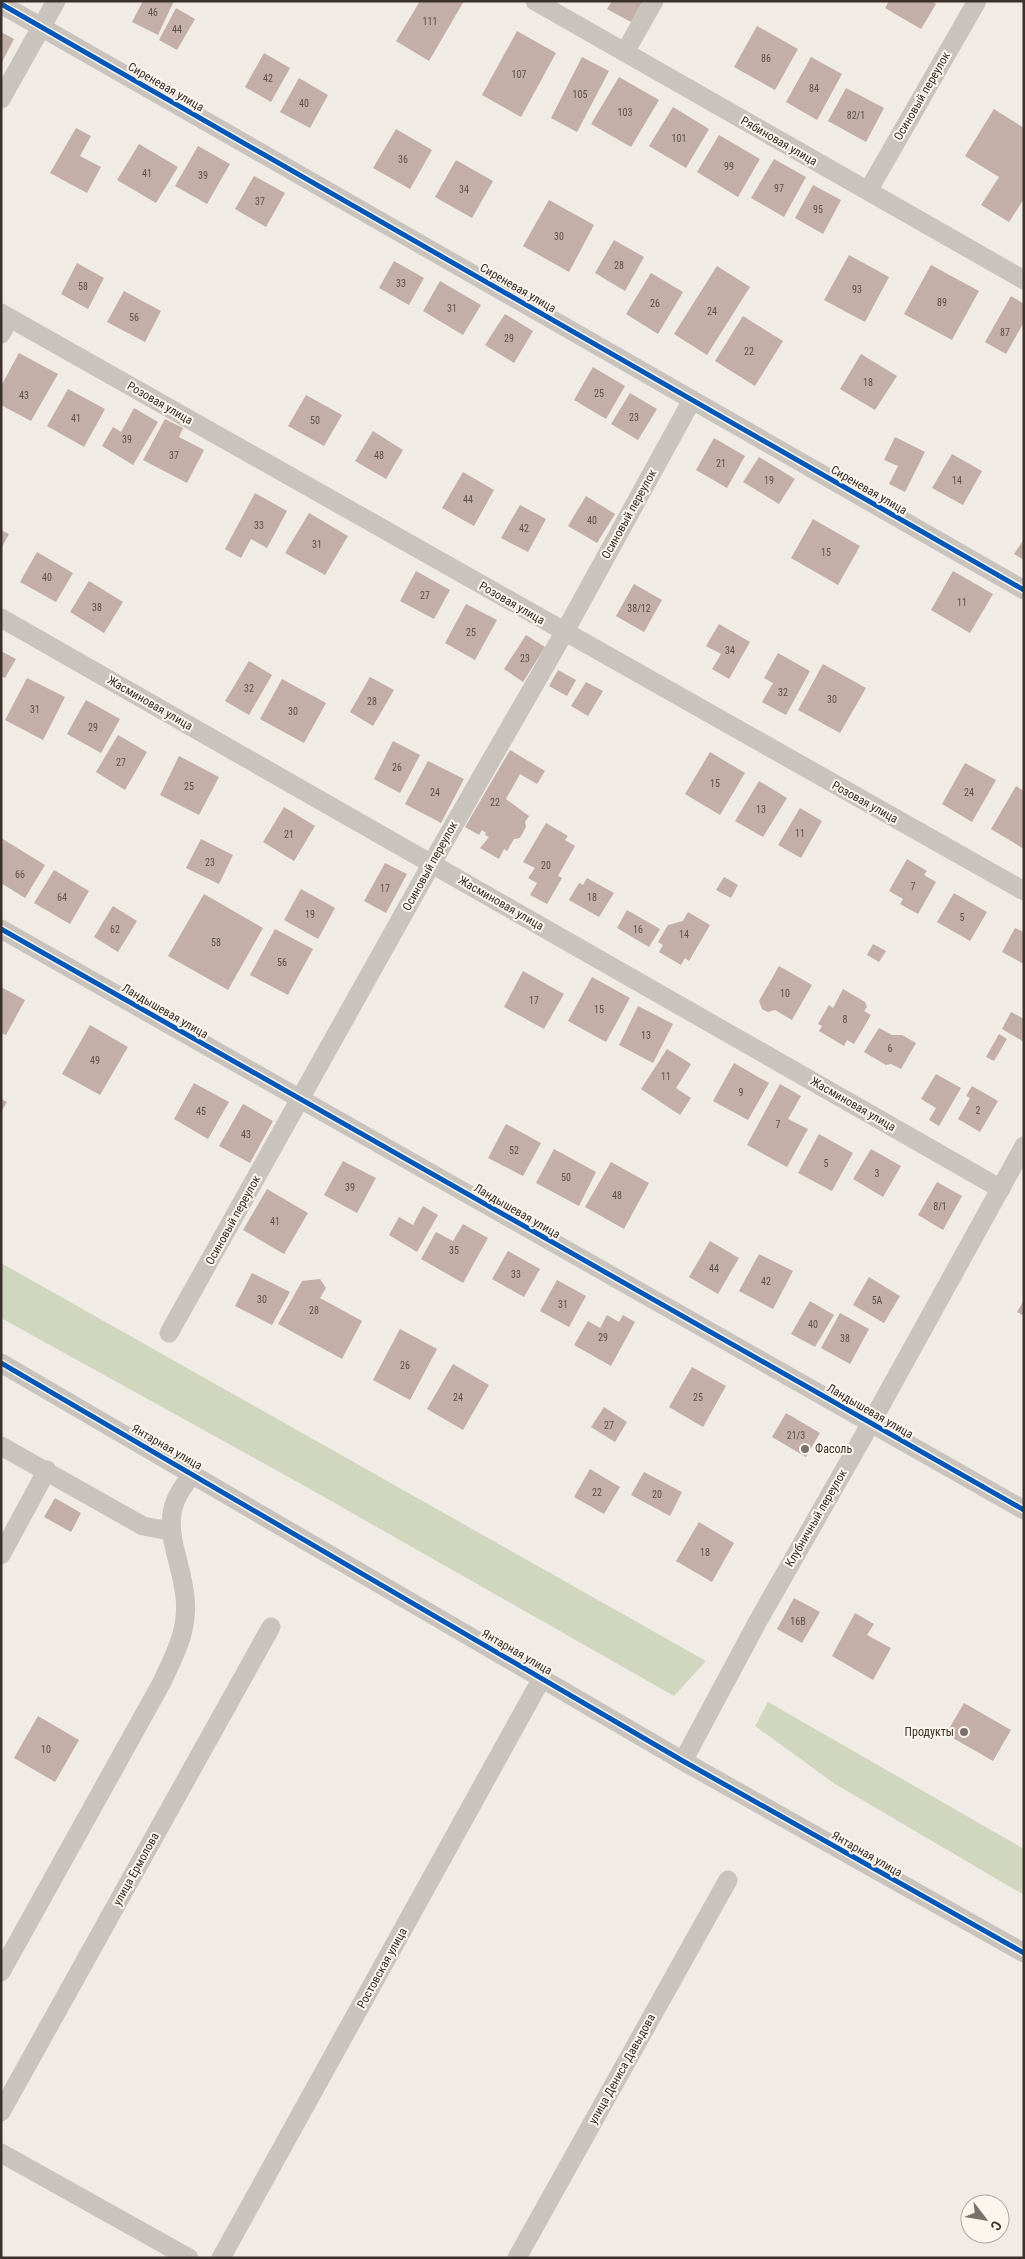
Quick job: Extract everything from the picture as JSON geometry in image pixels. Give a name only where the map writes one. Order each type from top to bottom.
[{"type":"street","points":[[1,99],[56,1]]},
{"type":"street","name":"Рябиновая улица","points":[[535,1],[1024,280]]},
{"type":"street","points":[[625,52],[654,1]]},
{"type":"street","name":"Осиновый переулок","points":[[868,191],[977,1]]},
{"type":"street","name":"Сиреневая улица","points":[[1,4],[1024,590]]},
{"type":"street","name":"Розовая улица","points":[[4,322],[1024,891]]},
{"type":"street","name":"Осиновый переулок","points":[[169,1333],[564,633],[692,400]]},
{"type":"street","name":"Жасминовая улица","points":[[1,618],[1001,1189]]},
{"type":"street","name":"Ландышевая улица","points":[[1,929],[1024,1510]]},
{"type":"street","name":"Клубничный переулок","points":[[683,1761],[758,1621],[871,1423],[1024,1146]]},
{"type":"street","name":"Янтарная улица","points":[[1,1364],[194,1474],[683,1761],[1024,1954]]},
{"type":"street","points":[[1,1446],[143,1526],[170,1531]]},
{"type":"street","points":[[1,1554],[46,1470]]},
{"type":"street","points":[[1,1972],[161,1684],[183,1638],[185,1598],[170,1531],[175,1498],[183,1485],[194,1474]]},
{"type":"street","name":"улица Ермолова","points":[[1,2112],[271,1626]]},
{"type":"street","name":"Ростовская улица","points":[[221,2258],[542,1678]]},
{"type":"street","name":"улица Дениса Давыдова","points":[[517,2258],[728,1880]]},
{"type":"street","points":[[1,2152],[189,2258]]},
{"type":"green space","points":[[1,1263],[706,1661],[674,1696],[303,1485],[1,1318]]},
{"type":"green space","points":[[768,1702],[1024,1849],[1024,1895],[835,1784],[755,1726]]},
{"type":"building","points":[[143,1],[174,1],[158,35],[132,22]]},
{"type":"building","points":[[420,1],[464,1],[429,61],[396,41]]},
{"type":"building","points":[[612,1],[643,1],[631,22],[607,9]]},
{"type":"building","points":[[889,1],[932,1],[936,4],[921,29],[885,8]]},
{"type":"building","points":[[176,8],[195,19],[177,50],[159,40]]},
{"type":"building","points":[[757,26],[798,49],[775,90],[734,67]]},
{"type":"building","points":[[517,31],[556,53],[521,117],[482,95]]},
{"type":"building","points":[[1,32],[14,39],[1,64]]},
{"type":"building","points":[[264,53],[290,68],[271,102],[245,87]]},
{"type":"building","points":[[582,57],[609,71],[577,132],[551,118]]},
{"type":"building","points":[[811,57],[842,74],[817,120],[786,102]]},
{"type":"building","points":[[619,77],[659,100],[631,147],[591,124]]},
{"type":"building","points":[[299,78],[328,95],[310,128],[280,112]]},
{"type":"building","points":[[846,88],[884,108],[866,142],[828,121]]},
{"type":"building","points":[[673,107],[709,129],[686,168],[649,146]]},
{"type":"building","points":[[994,109],[1024,128],[1024,199],[1009,222],[981,205],[999,177],[965,156]]},
{"type":"building","points":[[76,128],[91,136],[80,156],[101,167],[87,193],[50,173]]},
{"type":"building","points":[[396,129],[432,150],[410,189],[373,168]]},
{"type":"building","points":[[719,135],[760,159],[738,197],[697,172]]},
{"type":"building","points":[[139,144],[178,167],[156,203],[117,180]]},
{"type":"building","points":[[198,146],[230,164],[207,204],[175,186]]},
{"type":"building","points":[[774,159],[806,177],[784,217],[751,198]]},
{"type":"building","points":[[456,160],[493,181],[472,218],[435,197]]},
{"type":"building","points":[[254,176],[285,193],[266,227],[235,209]]},
{"type":"building","points":[[813,185],[841,200],[823,234],[795,218]]},
{"type":"building","points":[[549,200],[594,225],[569,272],[523,246]]},
{"type":"building","points":[[614,240],[644,257],[625,291],[595,273]]},
{"type":"building","points":[[849,255],[889,277],[865,322],[824,300]]},
{"type":"building","points":[[394,261],[424,278],[409,305],[379,288]]},
{"type":"building","points":[[77,263],[104,278],[88,309],[61,294]]},
{"type":"building","points":[[931,265],[979,291],[952,340],[904,314]]},
{"type":"building","points":[[717,266],[750,287],[707,355],[674,334]]},
{"type":"building","points":[[651,273],[683,292],[658,334],[626,314]]},
{"type":"building","points":[[440,281],[481,305],[463,335],[423,311]]},
{"type":"building","points":[[124,291],[161,311],[145,342],[107,322]]},
{"type":"building","points":[[1011,296],[1024,304],[1024,322],[1006,354],[985,342]]},
{"type":"building","points":[[505,314],[533,331],[514,363],[485,345]]},
{"type":"building","points":[[743,316],[783,341],[755,386],[715,361]]},
{"type":"building","points":[[19,353],[58,374],[31,421],[1,405],[1,386]]},
{"type":"building","points":[[861,354],[897,376],[875,410],[840,389]]},
{"type":"building","points":[[593,367],[625,386],[606,419],[574,400]]},
{"type":"building","points":[[68,389],[105,409],[84,447],[47,426]]},
{"type":"building","points":[[630,393],[657,409],[638,440],[611,424]]},
{"type":"building","points":[[306,395],[342,415],[324,446],[288,426]]},
{"type":"building","points":[[134,408],[158,422],[133,465],[102,446],[113,427],[121,432]]},
{"type":"building","points":[[165,419],[183,428],[179,437],[204,450],[187,483],[143,460]]},
{"type":"building","points":[[373,431],[403,450],[386,479],[355,461]]},
{"type":"building","points":[[895,437],[925,452],[905,492],[889,484],[898,466],[884,460]]},
{"type":"building","points":[[714,438],[745,456],[727,488],[696,470]]},
{"type":"building","points":[[952,454],[982,471],[963,505],[932,488]]},
{"type":"building","points":[[759,457],[795,479],[779,504],[743,482]]},
{"type":"building","points":[[463,472],[494,490],[474,526],[442,508]]},
{"type":"building","points":[[255,493],[287,511],[267,548],[251,539],[241,558],[225,549]]},
{"type":"building","points":[[586,496],[615,514],[597,543],[568,526]]},
{"type":"building","points":[[520,505],[546,519],[528,552],[501,538]]},
{"type":"building","points":[[309,513],[348,536],[325,575],[285,553]]},
{"type":"building","points":[[813,519],[860,546],[838,585],[791,558]]},
{"type":"building","points":[[1,530],[9,534],[1,549]]},
{"type":"building","points":[[1024,539],[1024,560],[1014,554]]},
{"type":"building","points":[[37,552],[73,573],[56,602],[20,582]]},
{"type":"building","points":[[416,571],[450,590],[434,619],[400,601]]},
{"type":"building","points":[[953,571],[993,594],[970,633],[931,610]]},
{"type":"building","points":[[89,581],[123,602],[104,633],[70,612]]},
{"type":"building","points":[[634,584],[662,600],[644,632],[616,616]]},
{"type":"building","points":[[466,604],[497,620],[475,660],[445,643]]},
{"type":"building","points":[[719,624],[750,642],[729,679],[712,669],[721,654],[706,646]]},
{"type":"building","points":[[526,635],[545,647],[523,682],[504,669]]},
{"type":"building","points":[[1,651],[16,659],[5,678],[1,676]]},
{"type":"building","points":[[778,653],[810,671],[786,715],[762,702],[773,683],[764,678]]},
{"type":"building","points":[[249,661],[272,675],[249,715],[225,701]]},
{"type":"building","points":[[823,664],[866,688],[840,733],[798,710]]},
{"type":"building","points":[[558,670],[576,680],[567,696],[549,686]]},
{"type":"building","points":[[370,677],[394,690],[373,726],[350,712]]},
{"type":"building","points":[[27,678],[65,697],[43,740],[5,720]]},
{"type":"building","points":[[282,679],[326,703],[304,743],[260,719]]},
{"type":"building","points":[[586,682],[603,691],[588,716],[571,706]]},
{"type":"building","points":[[86,700],[120,719],[101,753],[67,734]]},
{"type":"building","points":[[118,735],[147,752],[125,790],[96,772]]},
{"type":"building","points":[[393,741],[420,755],[400,793],[374,779]]},
{"type":"building","points":[[510,750],[545,771],[537,784],[520,774],[506,799],[529,816],[520,838],[514,839],[507,851],[504,849],[499,859],[480,848],[489,837],[485,835],[486,833],[482,830],[479,835],[465,827]]},
{"type":"building","points":[[710,752],[745,773],[720,815],[685,794]]},
{"type":"building","points":[[179,756],[219,777],[199,815],[160,795]]},
{"type":"building","points":[[428,761],[464,779],[441,823],[405,804]]},
{"type":"building","points":[[965,763],[996,780],[972,822],[942,804]]},
{"type":"building","points":[[759,781],[787,798],[763,837],[735,821]]},
{"type":"building","points":[[1016,786],[1024,791],[1024,849],[991,829]]},
{"type":"building","points":[[284,807],[315,826],[294,861],[263,842]]},
{"type":"building","points":[[800,808],[822,821],[801,858],[778,845]]},
{"type":"building","points":[[546,823],[568,836],[565,840],[575,846],[558,876],[562,878],[547,904],[530,895],[537,883],[528,878],[535,868],[523,862]]},
{"type":"building","points":[[1,838],[45,865],[25,898],[1,883]]},
{"type":"building","points":[[201,839],[233,855],[219,884],[186,868]]},
{"type":"building","points":[[907,859],[927,871],[924,875],[936,882],[918,914],[900,904],[903,899],[889,891]]},
{"type":"building","points":[[385,863],[407,874],[386,913],[364,901]]},
{"type":"building","points":[[54,870],[89,891],[70,924],[34,903]]},
{"type":"building","points":[[724,877],[738,885],[731,898],[716,890]]},
{"type":"building","points":[[587,878],[614,893],[599,917],[569,900],[579,883],[583,885]]},
{"type":"building","points":[[301,889],[335,908],[318,939],[284,920]]},
{"type":"building","points":[[954,893],[987,912],[970,941],[937,922]]},
{"type":"building","points":[[204,894],[263,928],[228,990],[168,956]]},
{"type":"building","points":[[113,906],[137,921],[118,952],[94,937]]},
{"type":"building","points":[[627,910],[660,929],[649,947],[617,928]]},
{"type":"building","points":[[688,912],[710,925],[689,961],[685,958],[681,965],[659,952],[663,945],[658,942],[668,925],[683,921]]},
{"type":"building","points":[[1015,928],[1024,932],[1024,964],[1002,952]]},
{"type":"building","points":[[275,929],[313,949],[288,995],[250,975]]},
{"type":"building","points":[[873,944],[886,951],[879,962],[867,955]]},
{"type":"building","points":[[779,966],[812,985],[792,1020],[775,1010],[768,1012],[762,1009],[759,1001]]},
{"type":"building","points":[[523,971],[564,994],[544,1029],[504,1007]]},
{"type":"building","points":[[592,977],[630,998],[606,1042],[568,1021]]},
{"type":"building","points":[[1,987],[25,1000],[6,1035],[1,1033]]},
{"type":"building","points":[[843,989],[865,1002],[867,1007],[864,1011],[871,1015],[854,1044],[847,1040],[844,1046],[819,1031],[822,1026],[818,1024],[829,1005],[833,1008]]},
{"type":"building","points":[[638,1006],[673,1024],[653,1063],[619,1045]]},
{"type":"building","points":[[1011,1012],[1024,1019],[1024,1042],[1002,1029]]},
{"type":"building","points":[[90,1025],[128,1047],[100,1095],[62,1074]]},
{"type":"building","points":[[879,1028],[892,1035],[902,1035],[916,1043],[901,1069],[891,1064],[886,1065],[864,1052]]},
{"type":"building","points":[[999,1034],[1007,1039],[994,1061],[986,1057]]},
{"type":"building","points":[[667,1049],[691,1064],[676,1088],[691,1098],[680,1115],[641,1089]]},
{"type":"building","points":[[734,1063],[769,1083],[748,1120],[713,1101]]},
{"type":"building","points":[[936,1074],[961,1088],[939,1126],[929,1120],[936,1108],[921,1099]]},
{"type":"building","points":[[194,1083],[229,1102],[208,1139],[174,1119]]},
{"type":"building","points":[[780,1084],[801,1096],[788,1119],[808,1129],[787,1167],[747,1145]]},
{"type":"building","points":[[972,1086],[998,1101],[980,1132],[958,1119],[970,1098],[966,1096]]},
{"type":"building","points":[[1,1099],[7,1102],[1,1112]]},
{"type":"building","points":[[243,1104],[273,1121],[250,1163],[219,1146]]},
{"type":"building","points":[[506,1124],[541,1143],[523,1176],[488,1158]]},
{"type":"building","points":[[819,1134],[853,1153],[832,1191],[798,1173]]},
{"type":"building","points":[[554,1149],[596,1172],[579,1206],[536,1183]]},
{"type":"building","points":[[871,1149],[901,1166],[883,1197],[853,1179]]},
{"type":"building","points":[[343,1161],[376,1178],[357,1213],[324,1195]]},
{"type":"building","points":[[611,1162],[649,1183],[624,1229],[585,1207]]},
{"type":"building","points":[[937,1182],[962,1196],[943,1230],[918,1215]]},
{"type":"building","points":[[267,1189],[308,1213],[284,1254],[243,1230]]},
{"type":"building","points":[[423,1206],[438,1215],[417,1252],[389,1235],[399,1217],[413,1225]]},
{"type":"building","points":[[463,1224],[488,1238],[463,1283],[421,1259],[436,1232],[453,1241]]},
{"type":"building","points":[[710,1241],[739,1258],[718,1294],[689,1277]]},
{"type":"building","points":[[508,1251],[540,1269],[524,1297],[492,1279]]},
{"type":"building","points":[[759,1254],[793,1271],[773,1309],[739,1291]]},
{"type":"building","points":[[252,1273],[290,1292],[272,1325],[235,1306]]},
{"type":"building","points":[[869,1277],[900,1296],[884,1323],[853,1305]]},
{"type":"building","points":[[320,1279],[326,1288],[320,1298],[362,1321],[342,1359],[278,1324],[302,1281]]},
{"type":"building","points":[[557,1280],[586,1296],[569,1327],[540,1311]]},
{"type":"building","points":[[1024,1300],[1024,1316],[1017,1312]]},
{"type":"building","points":[[810,1301],[834,1315],[815,1347],[791,1334]]},
{"type":"building","points":[[840,1313],[869,1329],[850,1364],[821,1348]]},
{"type":"building","points":[[607,1315],[619,1322],[623,1315],[635,1322],[611,1366],[574,1345],[588,1321],[600,1328]]},
{"type":"building","points":[[400,1329],[437,1349],[410,1400],[373,1380]]},
{"type":"building","points":[[453,1364],[489,1385],[463,1430],[427,1409]]},
{"type":"building","points":[[692,1367],[726,1386],[703,1427],[669,1407]]},
{"type":"building","points":[[604,1407],[627,1422],[615,1442],[591,1427]]},
{"type":"building","points":[[786,1413],[820,1433],[806,1457],[772,1437]]},
{"type":"building","points":[[590,1469],[620,1487],[604,1514],[574,1497]]},
{"type":"building","points":[[644,1472],[682,1492],[670,1516],[631,1495]]},
{"type":"building","points":[[55,1498],[81,1513],[71,1532],[44,1517]]},
{"type":"building","points":[[699,1522],[734,1543],[712,1582],[676,1561]]},
{"type":"building","points":[[794,1598],[820,1612],[802,1643],[777,1629]]},
{"type":"building","points":[[855,1613],[874,1624],[867,1635],[891,1648],[873,1680],[832,1656]]},
{"type":"building","points":[[964,1703],[1011,1730],[993,1761],[946,1734]]},
{"type":"building","points":[[38,1716],[79,1740],[55,1782],[14,1758]]},
{"type":"cycle path","points":[[1,4],[1024,590]]},
{"type":"cycle path","points":[[1,929],[1024,1510]]},
{"type":"cycle path","points":[[1,1363],[683,1761],[1024,1953]]},
{"type":"place","name":"Фасоль","points":[[805,1449]]},
{"type":"place","name":"Продукты","points":[[964,1732]]}]
